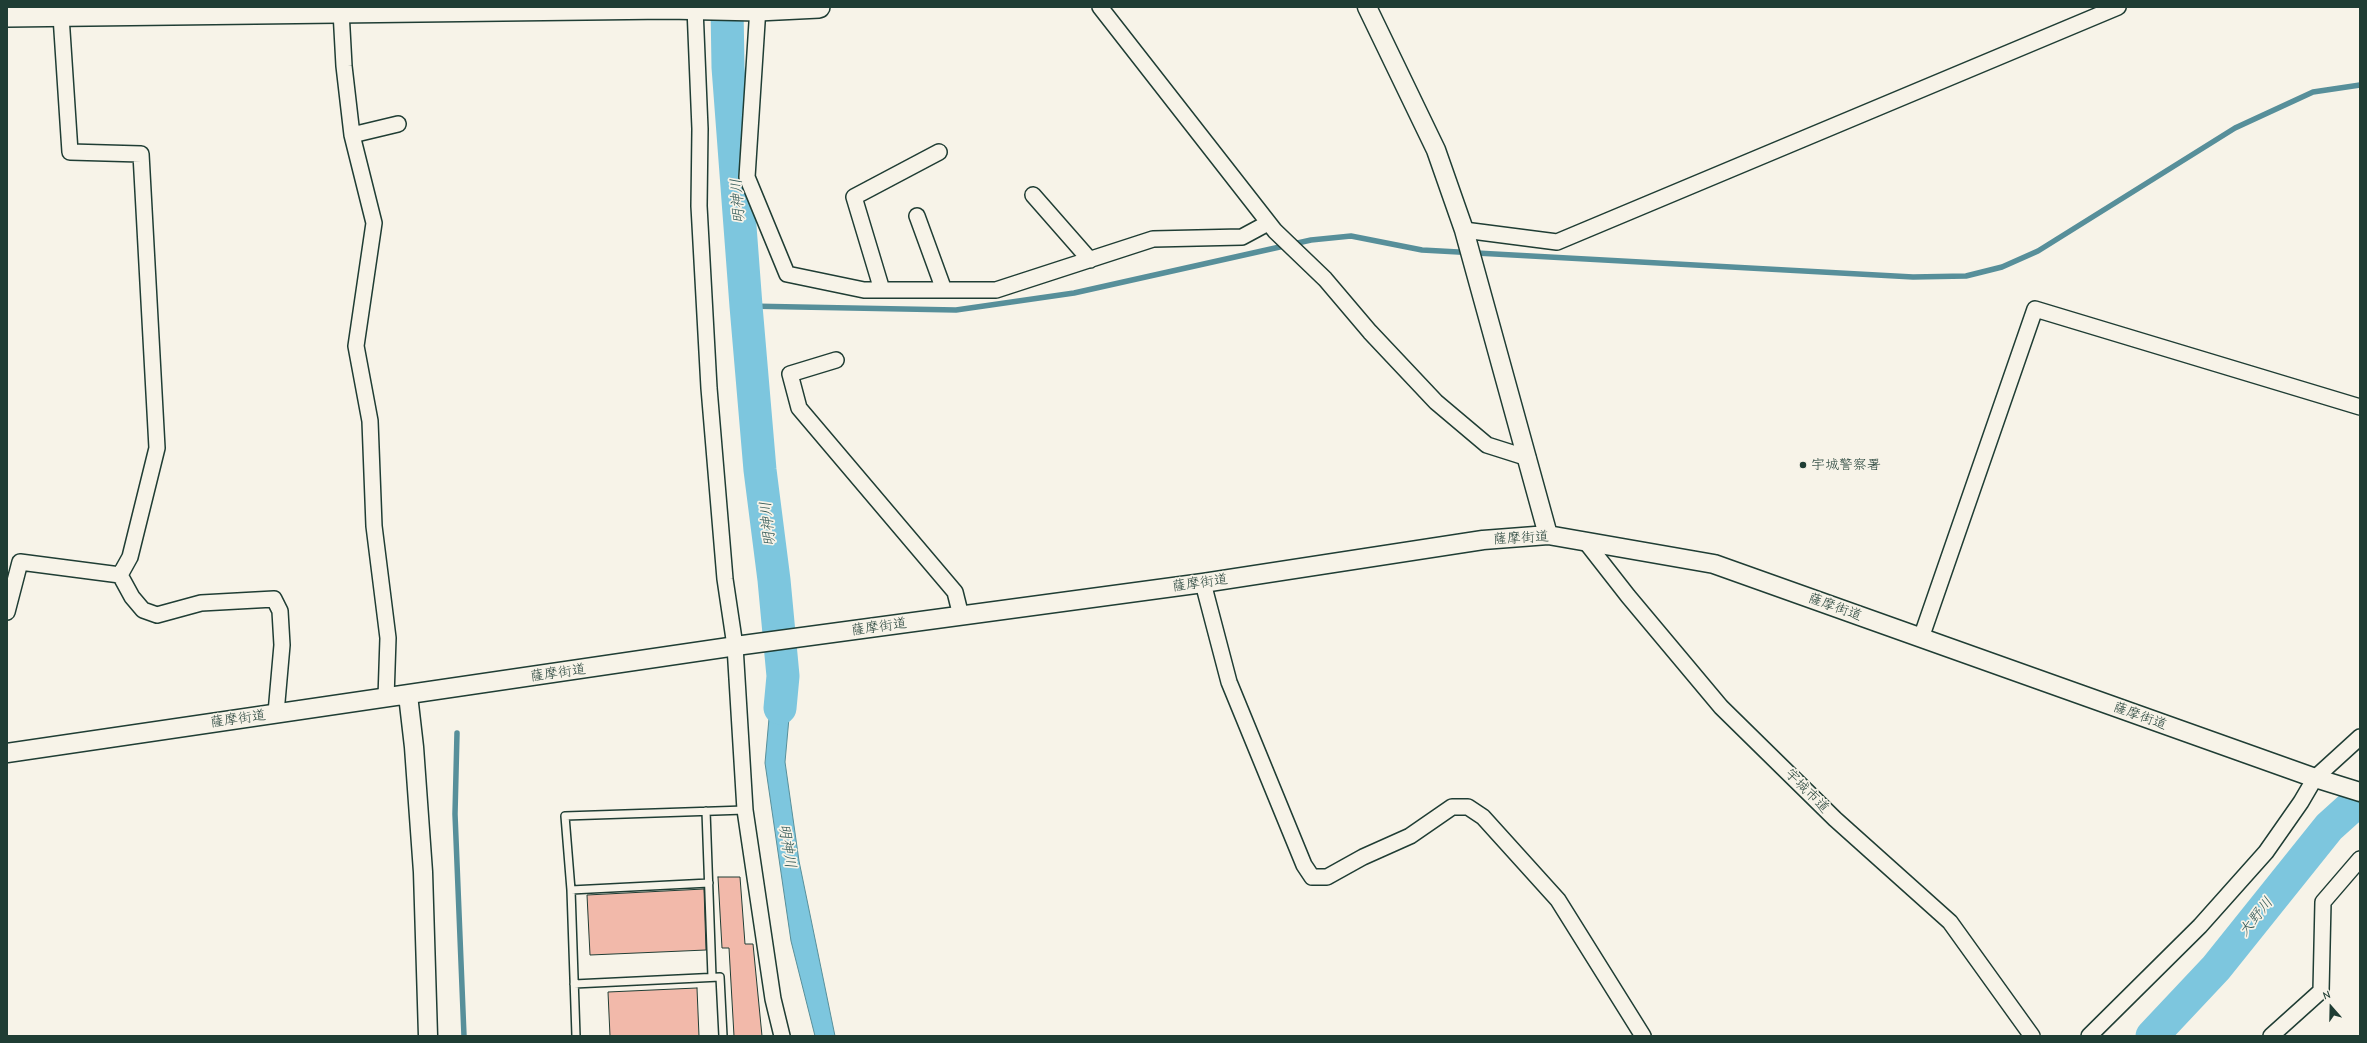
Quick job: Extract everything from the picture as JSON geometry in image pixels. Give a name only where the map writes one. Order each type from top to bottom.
[{"type":"main road","points":[[7,16],[341,11],[380,9],[754,9],[819,7]]},
{"type":"street","points":[[1100,7],[1271,227],[1325,279],[1370,332],[1436,402],[1488,445],[1528,458]]},
{"type":"street","points":[[1367,7],[1436,150],[1466,236],[1548,535]]},
{"type":"street","points":[[1466,236],[1557,242],[2118,7]]},
{"type":"street","points":[[703,9],[699,206],[709,388],[725,579],[739,646],[745,810],[773,998],[782,1036]]},
{"type":"street","points":[[754,9],[747,177],[787,274],[864,290],[996,290],[1153,239],[1242,237],[1271,227]]},
{"type":"street","points":[[341,11],[344,66],[352,135],[374,223],[356,346],[370,421],[374,526],[388,638],[386,698]]},
{"type":"street","points":[[61,16],[70,152],[141,154],[157,448],[130,557],[120,575]]},
{"type":"street","points":[[352,135],[398,124]]},
{"type":"street","points":[[882,290],[854,197],[939,152]]},
{"type":"street","points":[[1033,195],[1090,260]]},
{"type":"street","points":[[917,216],[944,290]]},
{"type":"street","points":[[1921,638],[2035,309],[2360,407]]},
{"type":"street","points":[[836,360],[790,374],[799,408],[955,592],[961,616]]},
{"type":"street","name":"薩摩街道","points":[[7,753],[739,646],[1203,583],[1483,540],[1548,535],[1714,564],[2319,780],[2360,792]]},
{"type":"street","name":"宇城市道","points":[[1585,541],[1628,596],[1721,707],[1835,819],[1950,922],[2032,1036]]},
{"type":"street","points":[[7,612],[20,562],[120,575]]},
{"type":"street","points":[[120,575],[132,597],[143,610],[157,615],[200,603],[274,599],[280,610],[282,645],[276,713]]},
{"type":"street","points":[[1203,583],[1229,682],[1304,865],[1312,877],[1327,877],[1363,857],[1410,836],[1452,807],[1468,807],[1483,817],[1558,900],[1643,1036]]},
{"type":"street","points":[[408,695],[414,747],[423,872],[428,1036]]},
{"type":"street","points":[[2089,1036],[2200,926],[2266,852],[2301,802],[2319,780],[2360,737]]},
{"type":"street","points":[[2271,1036],[2321,991],[2323,902],[2360,859]]},
{"type":"lane","points":[[576,1036],[571,890],[565,816],[745,810]]},
{"type":"lane","points":[[706,811],[712,977]]},
{"type":"lane","points":[[571,890],[709,883]]},
{"type":"lane","points":[[574,984],[720,977],[722,1036]]},
{"type":"water","points":[[774,663],[794,663],[785,762],[799,861],[835,1036],[815,1036],[791,941],[765,763]]},
{"type":"building","points":[[718,877],[740,877],[745,944],[753,944],[762,1036],[734,1036],[729,948],[722,948]]},
{"type":"building","points":[[704,889],[706,950],[590,955],[587,895]]},
{"type":"building","points":[[697,988],[699,1036],[610,1036],[608,992]]},
{"type":"waterway","name":"明神川","points":[[727,7],[728,67],[746,306],[760,470],[774,580],[783,676],[780,708]]},
{"type":"waterway","points":[[746,306],[956,310],[1074,293],[1311,240],[1351,236],[1422,250],[1913,277],[1966,276],[2002,267],[2038,251],[2235,128],[2313,92],[2360,85]]},
{"type":"waterway","points":[[457,733],[455,814],[464,1036]]},
{"type":"waterway","name":"大野川","points":[[2152,1036],[2216,968],[2329,827],[2360,799]]},
{"type":"place","name":"宇城警察署","points":[[1803,465]]}]
